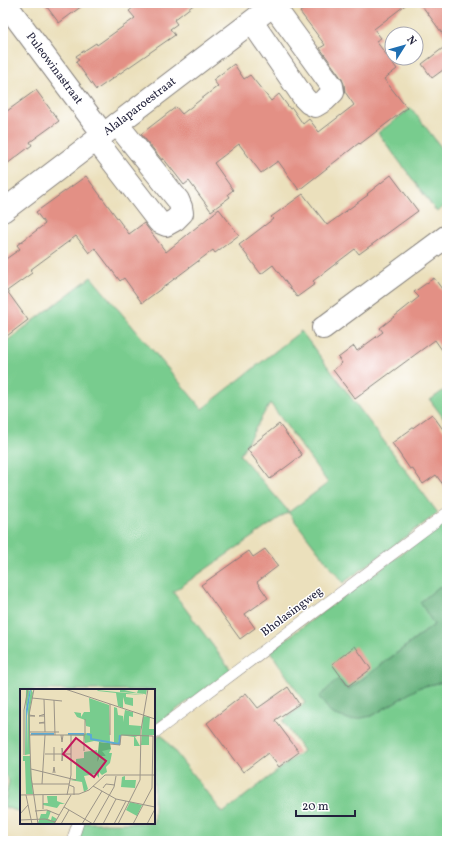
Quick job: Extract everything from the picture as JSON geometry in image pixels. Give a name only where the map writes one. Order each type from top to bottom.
[{"type":"street","name":"Puleowinastraat","points":[[5,3],[105,133]]},
{"type":"street","name":"Alalaparoestraat","points":[[3,211],[274,4]]},
{"type":"street","points":[[252,22],[304,98],[315,106],[325,100],[333,92],[332,86],[274,4]]},
{"type":"street","points":[[323,328],[447,236]]},
{"type":"lane","name":"Bholasingweg","points":[[155,732],[447,513]]},
{"type":"lane","points":[[72,841],[78,824]]},
{"type":"green space","points":[[411,108],[447,155],[447,204],[437,212],[378,133]]},
{"type":"green space","points":[[91,277],[202,409],[301,331],[438,513],[343,583],[288,512],[173,592],[231,670],[155,725],[155,689],[20,689],[20,812],[4,807],[9,781],[3,772],[3,344]],"holes":[[[270,403],[328,483],[289,512],[240,455]]]},
{"type":"green space","points":[[447,388],[447,423],[430,400]]},
{"type":"green space","points":[[447,520],[447,595],[439,586],[434,625],[347,690],[319,697],[372,716],[420,687],[443,682],[447,684],[447,841],[78,841],[83,824],[155,824],[155,738],[161,734],[223,813],[303,751],[283,721],[305,703],[270,651]]},
{"type":"green space","points":[[440,586],[447,595],[447,684],[443,682],[420,687],[372,716],[351,720],[332,714],[319,697],[338,679],[348,690],[434,625],[420,602]]},
{"type":"building","points":[[44,3],[86,3],[59,23]]},
{"type":"building","points":[[139,3],[196,3],[174,20],[177,24],[170,29],[175,35],[96,90],[76,62],[79,60],[76,56],[96,43],[97,45],[135,18],[129,11]]},
{"type":"building","points":[[311,3],[408,3],[374,29],[381,38],[376,41],[384,52],[384,66],[395,66],[397,69],[384,79],[407,108],[299,190],[278,161],[261,173],[239,144],[214,163],[233,190],[228,194],[230,197],[211,211],[189,181],[184,185],[163,158],[162,160],[141,134],[176,107],[182,114],[218,86],[213,80],[234,64],[244,79],[250,75],[271,101],[279,94],[290,109],[292,108],[303,124],[309,119],[319,132],[354,105],[345,92],[342,79],[320,48],[325,45],[300,12]]},
{"type":"building","points":[[420,3],[447,3],[447,40]]},
{"type":"building","points":[[447,45],[447,67],[432,78],[423,66],[424,62]]},
{"type":"building","points":[[36,90],[59,121],[30,142],[32,145],[3,167],[3,114]]},
{"type":"building","points":[[391,175],[418,211],[359,254],[355,249],[313,281],[315,284],[297,297],[273,265],[261,274],[239,245],[273,219],[271,217],[303,194],[327,225],[368,195],[367,194]]},
{"type":"building","points":[[86,176],[129,234],[144,223],[166,252],[219,209],[239,235],[215,253],[213,250],[142,303],[124,278],[120,281],[95,248],[89,253],[76,236],[30,270],[32,273],[7,291],[28,320],[3,339],[3,261],[20,249],[17,245],[45,224],[36,212]]},
{"type":"building","points":[[434,278],[447,296],[447,357],[435,340],[355,399],[333,370],[342,363],[338,358],[354,346],[357,351],[383,332],[380,328],[419,297],[414,292]]},
{"type":"building","points":[[432,414],[447,435],[447,490],[436,475],[423,484],[412,468],[410,469],[392,443]]},
{"type":"building","points":[[279,424],[302,455],[270,479],[247,449]]},
{"type":"building","points":[[265,549],[278,566],[257,582],[268,598],[245,614],[255,628],[240,639],[201,585],[249,551],[253,557]]},
{"type":"building","points":[[355,646],[371,669],[348,686],[332,664]]},
{"type":"building","points":[[288,687],[299,704],[275,720],[299,752],[279,767],[268,753],[243,772],[207,723],[246,693],[258,708]]}]
